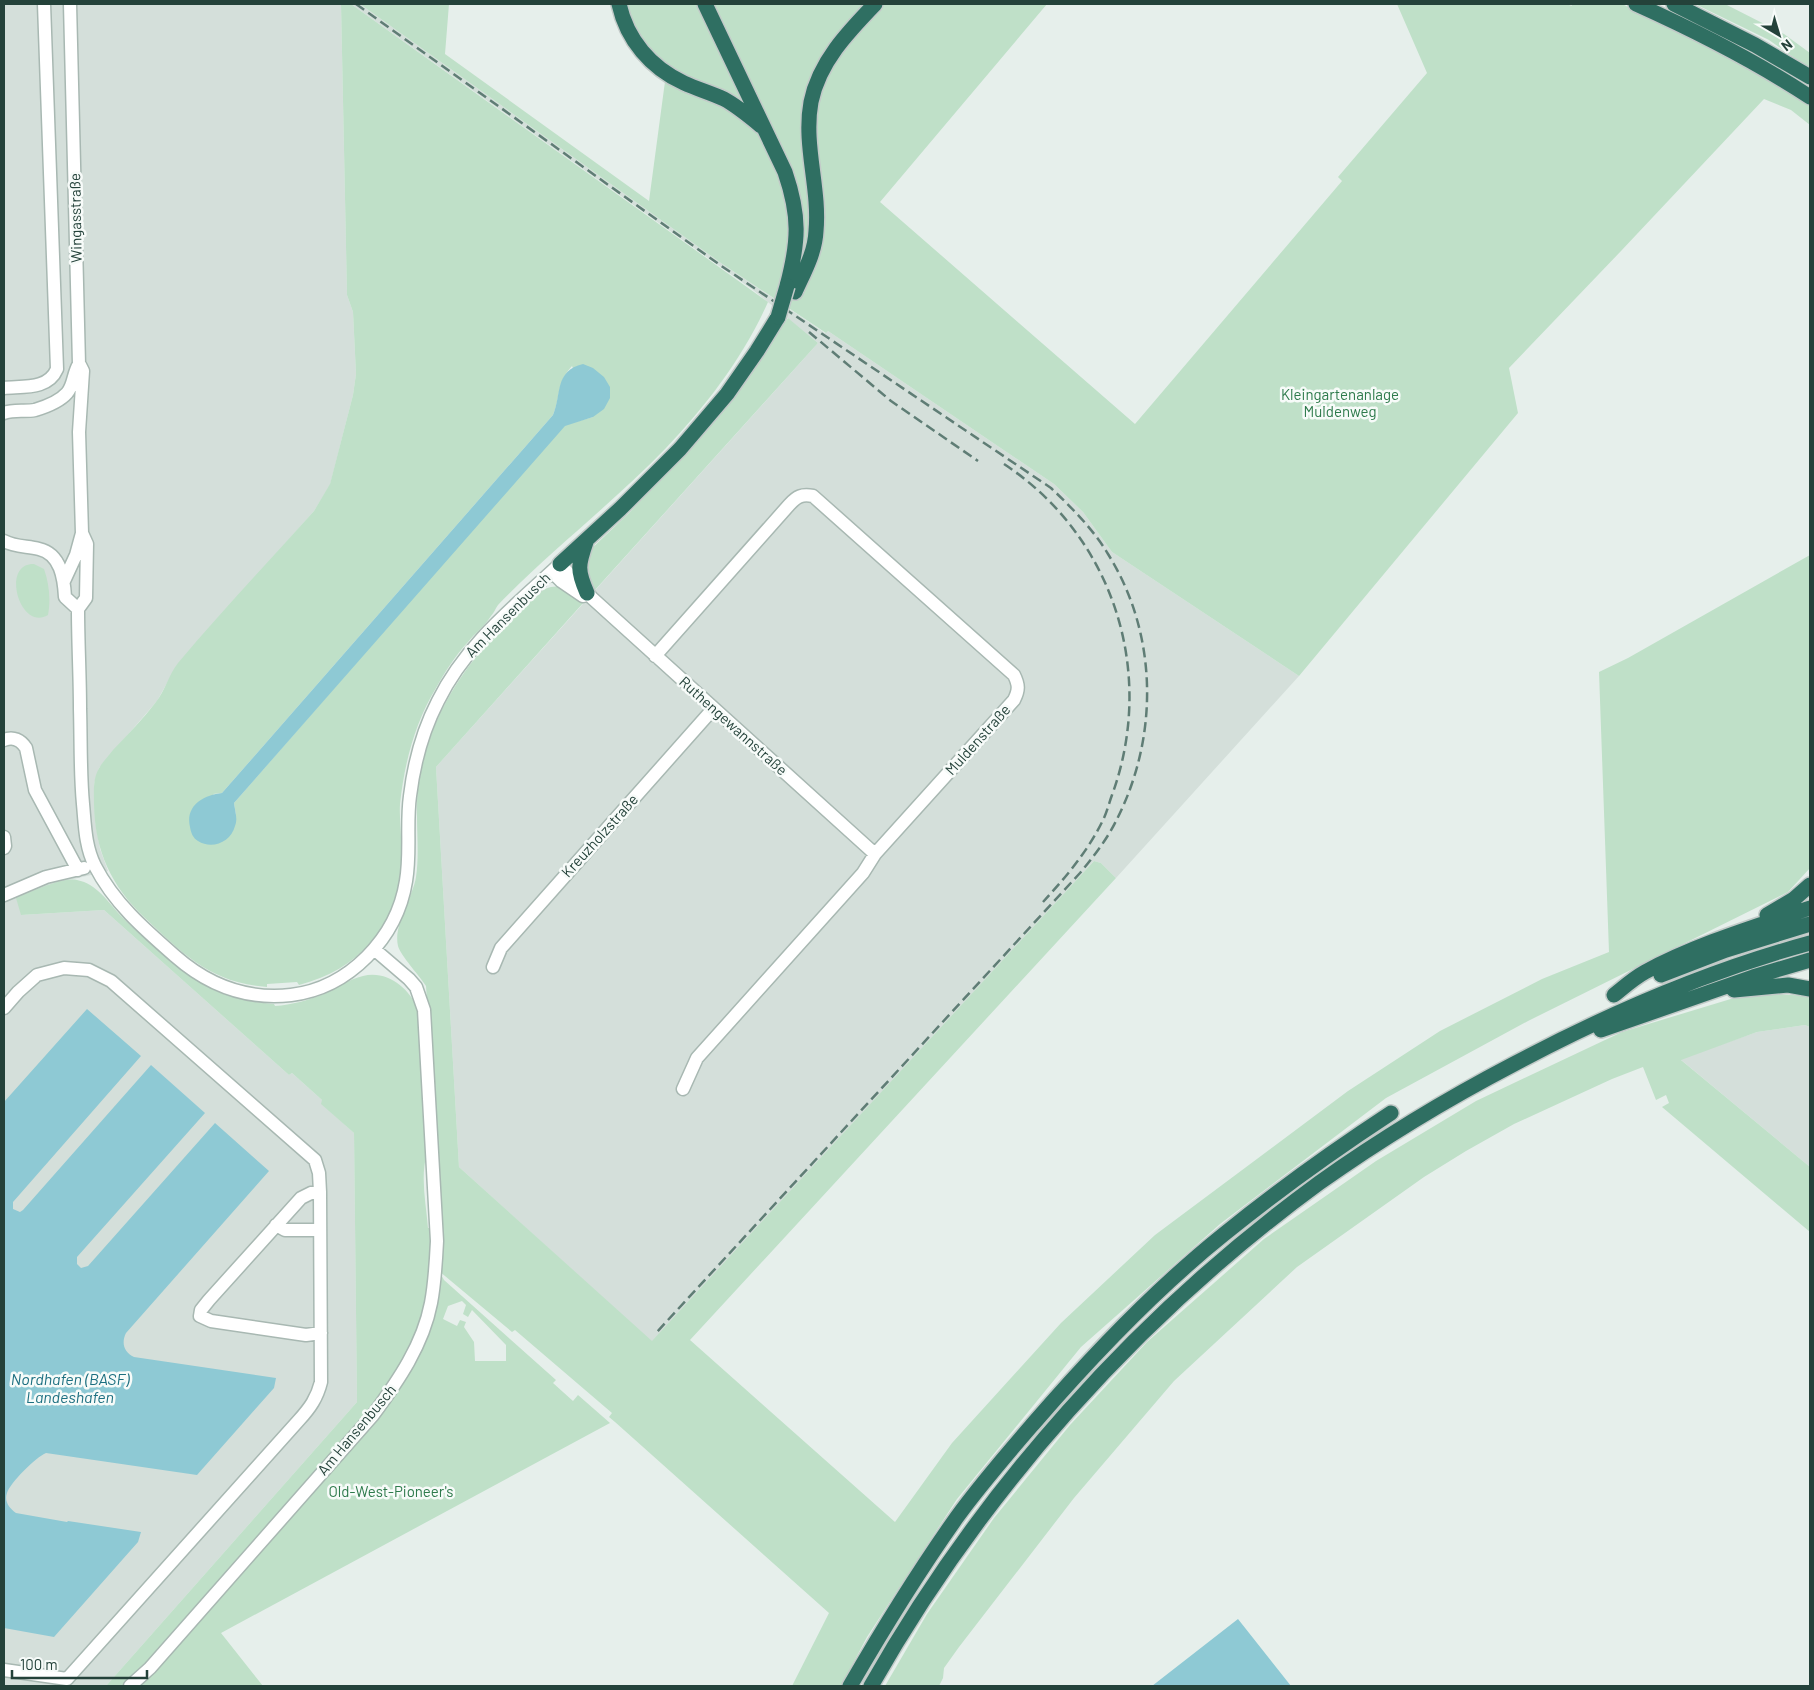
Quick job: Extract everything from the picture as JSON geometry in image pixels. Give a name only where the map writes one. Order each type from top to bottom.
[{"type":"highway","points":[[619,4],[630,35],[638,48],[652,62],[666,74],[723,99],[741,110],[764,129]]},
{"type":"highway","points":[[705,4],[785,172],[793,195],[797,215],[797,236],[791,289]]},
{"type":"highway","points":[[556,568],[652,478],[721,401],[757,351],[778,317],[791,289],[806,268],[813,251],[816,233],[816,195],[809,147],[811,102],[826,63],[855,25],[875,4]]},
{"type":"highway","points":[[855,25],[883,4]]},
{"type":"highway","points":[[1636,4],[1681,24],[1745,58],[1810,97]]},
{"type":"highway","points":[[1674,4],[1755,45],[1810,77]]},
{"type":"highway","points":[[587,540],[580,560],[579,570],[589,596]]},
{"type":"highway","points":[[1733,934],[1794,899],[1810,885]]},
{"type":"highway","points":[[1810,908],[1733,934],[1644,972],[1614,995],[1726,950],[1810,924]]},
{"type":"highway","points":[[871,1686],[898,1638],[977,1522],[1065,1414],[1154,1323],[1235,1249],[1320,1183],[1411,1122],[1473,1085],[1607,1017],[1685,984],[1810,943]]},
{"type":"highway","points":[[1543,1048],[1570,1044],[1612,1026],[1703,994],[1810,960]]},
{"type":"highway","points":[[1703,994],[1765,986],[1788,985],[1810,989]]},
{"type":"highway","points":[[850,1686],[884,1627],[958,1517],[1015,1445],[1075,1376],[1145,1304],[1222,1236],[1305,1171],[1392,1113]]},
{"type":"street","points":[[4,388],[40,385],[54,377],[57,369],[44,4]]},
{"type":"street","name":"Wingasstraße","points":[[4,413],[35,410],[57,400],[66,393],[72,384],[79,364],[70,4]]},
{"type":"street","points":[[64,581],[76,555],[82,533],[79,432],[83,371],[79,364]]},
{"type":"street","name":"Muldenstraße","points":[[655,656],[794,499],[803,494],[813,496],[1014,675],[1018,682],[1019,690],[1014,700],[874,854],[863,873],[697,1058],[683,1089]]},
{"type":"street","points":[[4,541],[22,547],[40,549],[54,559],[60,567],[64,581],[65,597],[78,609],[86,598],[88,544],[82,533]]},
{"type":"street","name":"Am Hansenbusch","points":[[78,609],[81,778],[85,834],[95,866],[128,914],[188,968],[203,978],[230,990],[261,995],[291,995],[308,992],[334,981],[359,964],[374,949],[392,924],[404,892],[408,872],[410,799],[413,774],[426,728],[438,701],[462,662],[476,644],[556,568]]},
{"type":"street","name":"Ruthengewannstraße","points":[[556,568],[794,780],[874,854]]},
{"type":"street","name":"Kreuzholzstraße","points":[[494,967],[501,948],[713,709]]},
{"type":"street","points":[[4,740],[12,738],[18,740],[26,748],[35,790],[78,870]]},
{"type":"street","points":[[4,837],[4,848]]},
{"type":"street","points":[[4,895],[46,877],[95,866]]},
{"type":"street","name":"Am Hansenbusch","points":[[130,1686],[150,1668],[373,1415],[396,1385],[414,1353],[427,1319],[435,1275],[437,1241],[424,1010],[420,997],[412,983],[374,949]]},
{"type":"street","points":[[4,1008],[37,975],[64,968],[89,970],[111,981],[315,1160],[319,1173],[320,1192],[321,1382],[311,1407],[67,1679],[4,1670]]},
{"type":"street","points":[[320,1192],[311,1193],[301,1198],[209,1300],[201,1310],[200,1316],[211,1321],[306,1335],[320,1333]]},
{"type":"street","points":[[276,1225],[285,1230],[320,1230]]},
{"type":"shaded area","points":[[4,4],[341,4],[347,295],[353,312],[356,374],[353,395],[330,485],[314,511],[177,665],[157,701],[99,768],[94,784],[95,820],[100,849],[108,871],[48,885],[21,915],[104,910],[289,1075],[292,1073],[354,1133],[357,1402],[106,1686],[4,1686]]},
{"type":"shaded area","points":[[351,4],[360,4],[721,263],[825,333],[828,331],[1054,484],[1083,512],[1112,552],[1299,676],[1116,878],[1101,863],[1094,861],[652,1342],[459,1167],[436,767],[818,343],[753,290]]},
{"type":"shaded area","points":[[1805,1025],[1810,1027],[1810,1167],[1680,1059],[1757,1032]]},
{"type":"green space","points":[[341,4],[351,4],[768,302],[736,361],[696,415],[646,468],[539,565],[498,605],[493,614],[459,653],[443,676],[416,729],[404,774],[400,804],[401,865],[398,887],[392,908],[383,926],[371,943],[339,969],[320,978],[299,985],[297,982],[267,984],[267,987],[230,980],[199,964],[172,943],[133,906],[114,880],[102,853],[95,822],[94,782],[97,771],[103,762],[159,698],[178,663],[314,511],[330,484],[353,395],[356,374],[353,312],[347,295]],"holes":[[[572,366],[593,417],[565,425],[527,467],[234,803],[236,815],[213,794],[222,793],[553,415],[563,378]]]},
{"type":"green space","name":"Kleingartenanlage Muldenweg","points":[[360,4],[449,4],[445,54],[649,201],[666,74],[652,62],[619,4],[1047,4],[880,202],[1135,424],[1342,181],[1338,177],[1427,73],[1397,4],[1566,4],[1572,6],[1571,4],[1622,4],[1689,36],[1792,92],[1810,106],[1810,125],[1791,110],[1764,99],[1509,368],[1518,413],[1299,676],[1112,552],[1083,512],[1054,484],[828,331],[826,333],[721,263]]},
{"type":"green space","points":[[1695,4],[1725,4],[1784,34],[1810,53],[1810,69],[1769,40]]},
{"type":"green space","points":[[788,318],[818,343],[595,590],[586,582],[588,552],[629,513],[688,450]]},
{"type":"green space","name":"Old-West-Pioneer's","points":[[1810,555],[1810,868],[1788,892],[1528,1021],[1386,1098],[1220,1224],[1081,1347],[957,1499],[867,1637],[841,1686],[792,1686],[829,1613],[609,1417],[612,1413],[515,1330],[512,1332],[439,1271],[444,1280],[556,1380],[553,1383],[573,1401],[578,1395],[610,1423],[221,1633],[263,1686],[106,1686],[357,1402],[354,1133],[321,1104],[322,1100],[292,1073],[289,1075],[104,910],[21,915],[16,898],[63,881],[77,880],[84,882],[96,889],[130,925],[184,972],[210,988],[239,999],[274,1004],[275,1006],[300,1002],[324,994],[363,976],[380,976],[396,982],[409,994],[418,1009],[427,1153],[424,1171],[425,1200],[428,1228],[439,1228],[439,1177],[426,986],[406,960],[398,946],[397,938],[398,929],[416,877],[418,854],[417,803],[422,769],[429,740],[448,698],[473,660],[488,642],[543,590],[556,586],[565,588],[573,593],[584,602],[436,767],[459,1167],[652,1341],[1094,861],[1101,863],[1116,878],[690,1340],[895,1522],[952,1443],[1061,1323],[1155,1235],[1348,1091],[1440,1031],[1542,979],[1609,952],[1599,672],[1628,658]],"holes":[[[462,1301],[466,1305],[463,1314],[468,1317],[472,1310],[506,1345],[506,1361],[475,1361],[474,1342],[464,1327],[466,1322],[460,1320],[457,1326],[443,1319],[448,1306]]]},
{"type":"green space","points":[[34,564],[44,569],[49,592],[48,615],[38,618],[29,614],[22,606],[16,584],[18,574],[24,567]]},
{"type":"green space","points":[[1772,994],[1810,996],[1810,1027],[1805,1025],[1757,1032],[1681,1060],[1810,1167],[1810,1232],[1662,1107],[1669,1103],[1666,1095],[1656,1100],[1643,1067],[1612,1079],[1514,1124],[1424,1177],[1297,1267],[1174,1381],[1074,1498],[959,1647],[944,1668],[943,1678],[939,1686],[885,1686],[927,1614],[994,1518],[1070,1425],[1147,1342],[1264,1239],[1376,1161],[1476,1101],[1622,1032],[1734,998]]},
{"type":"water","points":[[583,364],[593,368],[604,377],[610,387],[610,398],[604,409],[593,417],[565,426],[234,803],[236,823],[230,836],[220,843],[209,845],[196,840],[189,820],[190,813],[197,803],[208,796],[222,793],[553,415],[563,378],[574,367]]},
{"type":"water","name":"Nordhafen (BASF) Landeshafen","points":[[87,1009],[141,1056],[13,1202],[13,1209],[20,1212],[23,1210],[151,1065],[205,1113],[77,1257],[77,1264],[81,1268],[88,1266],[215,1123],[269,1171],[126,1333],[124,1347],[134,1357],[276,1378],[274,1388],[197,1475],[46,1453],[18,1477],[6,1496],[8,1504],[16,1513],[141,1532],[138,1542],[54,1637],[4,1628],[4,1102]]},
{"type":"water","points":[[1238,1619],[1291,1686],[1152,1686]]},
{"type":"railway","points":[[356,4],[720,265],[1051,488],[1082,519],[1108,554],[1124,585],[1136,617],[1144,651],[1147,685],[1146,720],[1140,754],[1131,787],[1117,819],[1105,840],[1080,873],[656,1333]]},
{"type":"railway","points":[[809,332],[891,401],[978,461]]},
{"type":"railway","points":[[1004,464],[1042,494],[1073,529],[1098,568],[1116,610],[1126,655],[1129,702],[1125,748],[1107,811],[1083,853],[1043,902]]}]
